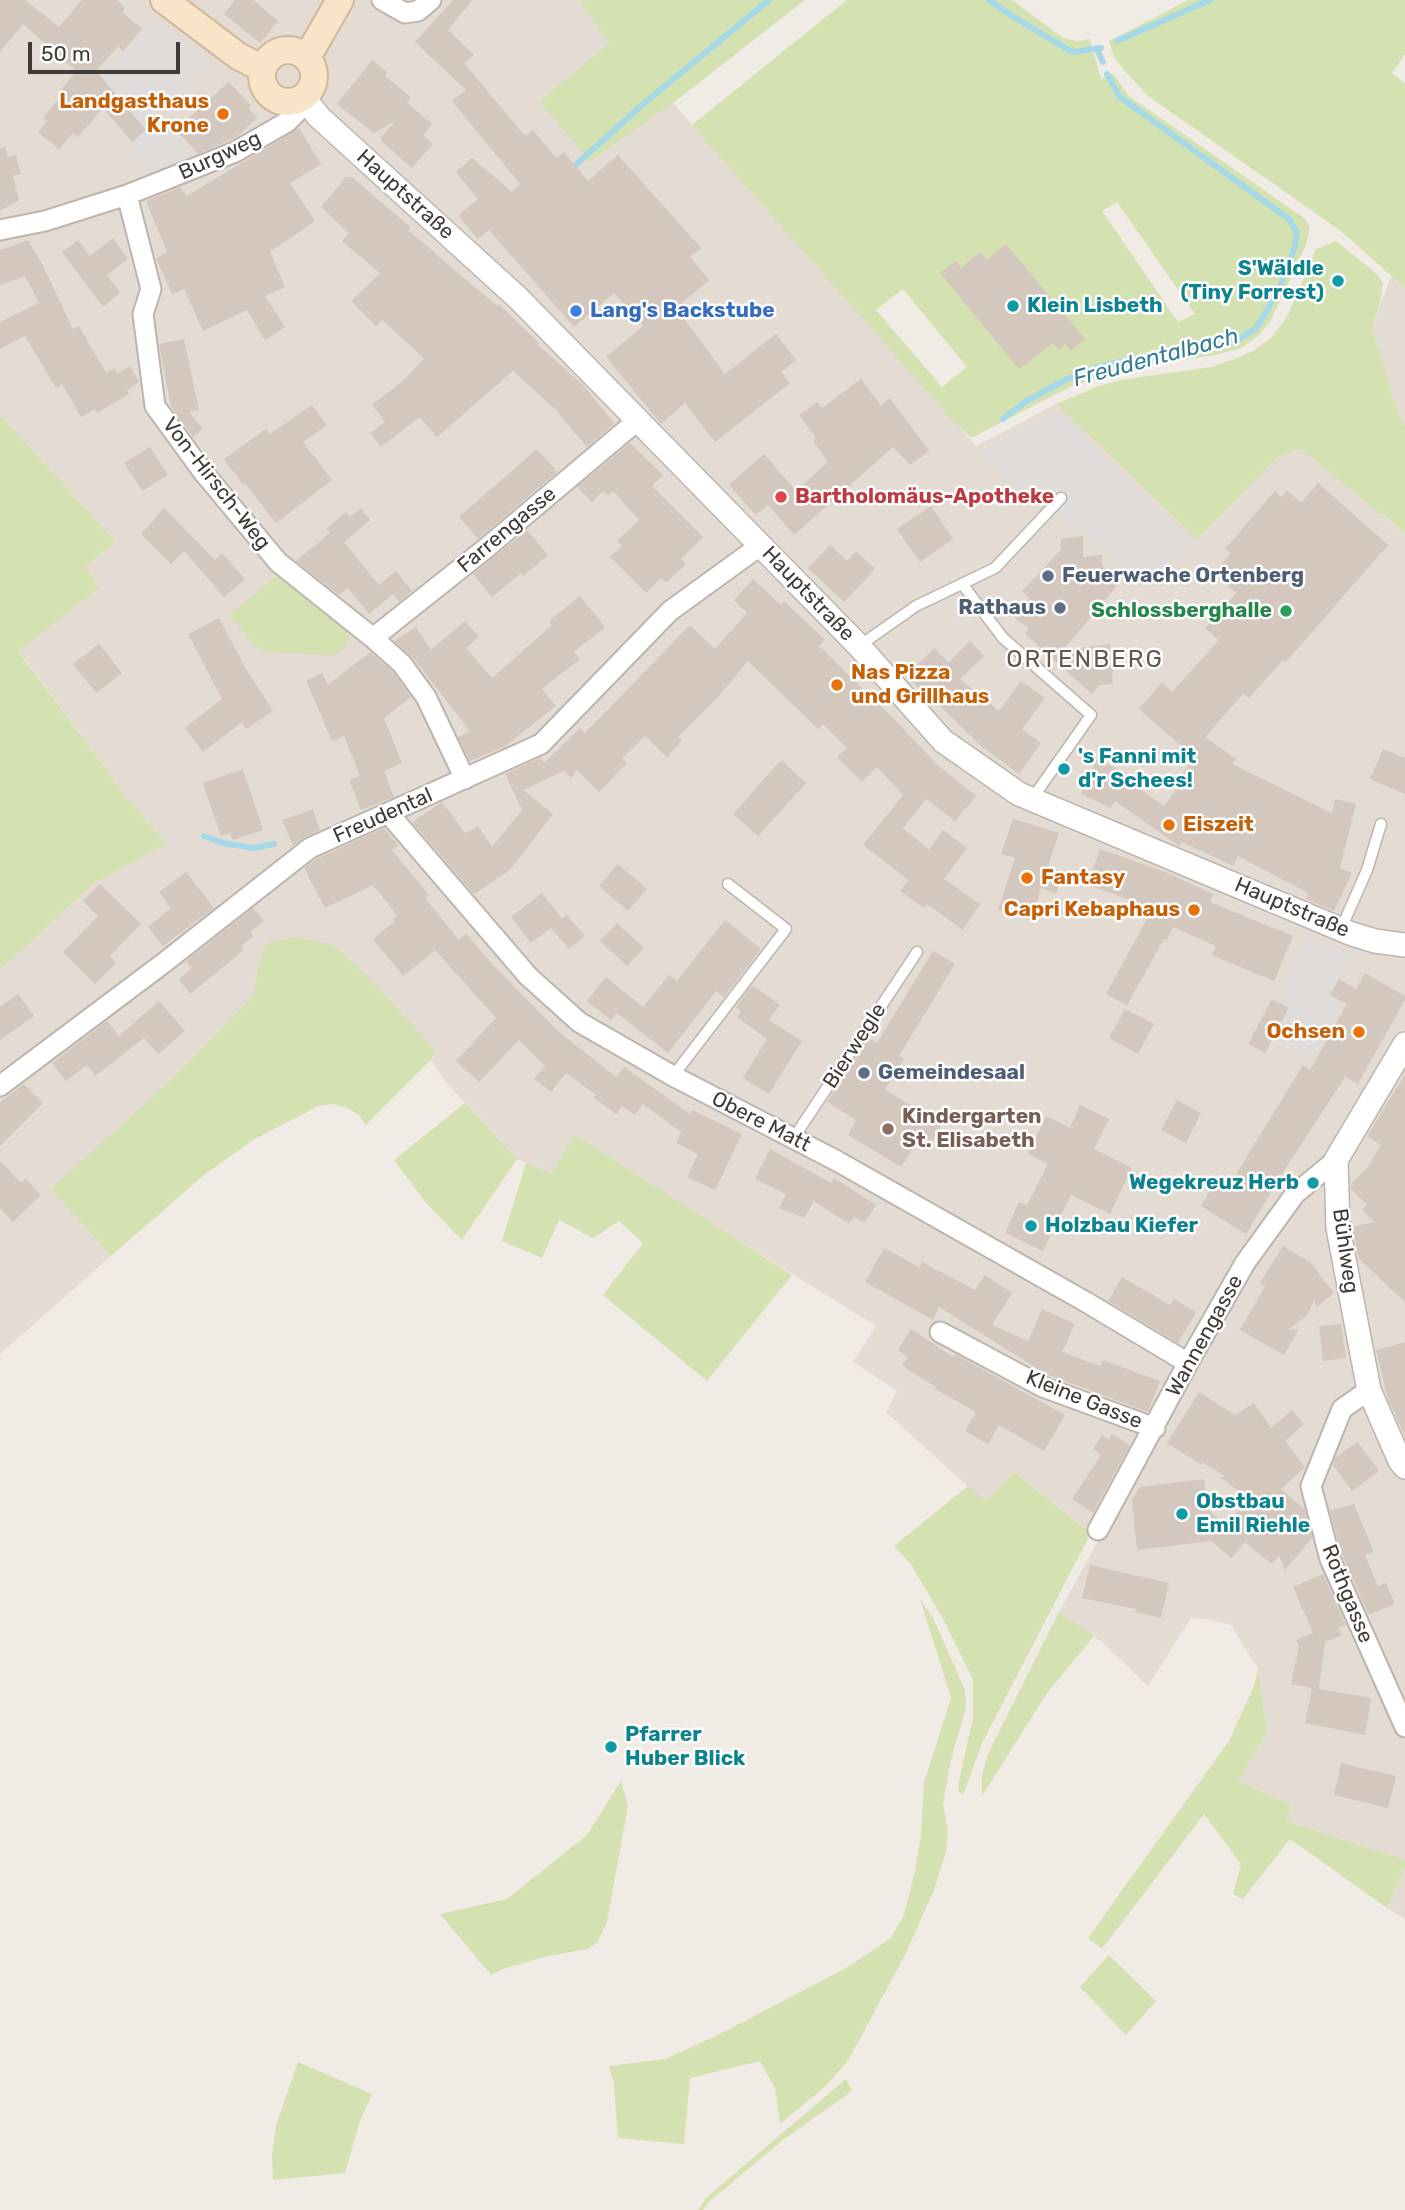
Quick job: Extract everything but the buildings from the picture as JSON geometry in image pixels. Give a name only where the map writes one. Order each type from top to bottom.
[{"type":"main road","points":[[164,0],[237,56],[263,69]]},
{"type":"main road","points":[[304,56],[313,47],[340,0]]},
{"type":"main road","points":[[280,51],[297,51],[304,56],[310,61],[314,77],[313,85],[301,99],[282,102],[268,93],[262,77],[263,69],[273,55],[280,51]]},
{"type":"street","points":[[382,0],[405,13],[418,11],[431,0]]},
{"type":"street","name":"Burgweg","points":[[0,230],[46,221],[127,195],[234,152],[287,122],[298,111],[301,99]]},
{"type":"street","name":"Hauptstraße","points":[[301,99],[518,298],[859,646],[943,741],[1018,794],[1341,929],[1375,942],[1405,945]]},
{"type":"street","name":"Von-Hirsch-Weg","points":[[127,195],[151,289],[142,314],[155,406],[203,472],[278,562],[373,638]]},
{"type":"street","name":"Farrengasse","points":[[373,638],[485,549],[638,420]]},
{"type":"street","name":"Freudental","points":[[0,1086],[165,962],[310,848],[541,744],[670,611],[761,545]]},
{"type":"street","points":[[373,638],[402,664],[426,696],[465,779]]},
{"type":"street","name":"Obere Matt","points":[[389,814],[528,976],[579,1022],[673,1076],[861,1174],[1188,1363]]},
{"type":"street","points":[[1336,1160],[1405,1044]]},
{"type":"street","name":"Wannengasse","points":[[1098,1530],[1245,1263],[1295,1194],[1336,1160]]},
{"type":"street","name":"Bühlweg","points":[[1336,1160],[1338,1228],[1368,1390],[1405,1467]]},
{"type":"street","name":"Kleine Gasse","points":[[940,1332],[1043,1387],[1155,1428]]},
{"type":"street","name":"Rothgasse","points":[[1368,1390],[1342,1409],[1311,1486],[1330,1559],[1405,1727]]},
{"type":"lane","points":[[859,646],[916,606],[995,568],[1061,498]]},
{"type":"lane","points":[[963,585],[1003,638],[1091,715],[1032,799]]},
{"type":"lane","points":[[1341,929],[1367,870],[1381,824]]},
{"type":"lane","points":[[673,1076],[786,929],[728,884]]},
{"type":"lane","name":"Bierwegle","points":[[793,1140],[917,952]]},
{"type":"shaded area","points":[[0,0],[579,0],[611,43],[590,160],[673,103],[976,446],[1056,404],[1197,539],[1278,457],[1301,449],[1405,533],[1405,1860],[1286,1821],[1292,1805],[1238,1781],[1267,1732],[1258,1669],[1231,1625],[1191,1618],[1148,1686],[1102,1642],[1059,1612],[1099,1539],[1014,1472],[985,1502],[886,1412],[897,1391],[853,1362],[876,1326],[675,1201],[575,1135],[551,1174],[517,1159],[444,1080],[431,1060],[435,1049],[258,965],[254,995],[169,1082],[52,1190],[111,1256],[0,1354],[0,970],[93,884],[165,844],[131,803],[18,650],[99,588],[85,566],[116,542],[0,415]]},
{"type":"shaded area","points":[[155,19],[209,62],[158,119],[191,158],[150,175],[131,145],[148,129],[101,76]]},
{"type":"shaded area","points":[[1391,276],[1405,288],[1405,427],[1396,407],[1372,327]]},
{"type":"shaded area","points":[[1057,410],[1193,542],[1150,588],[1042,496],[1028,507],[981,451]]},
{"type":"shaded area","points":[[1309,936],[1348,953],[1326,998],[1341,1006],[1311,1057],[1275,1039],[1292,1006],[1279,999]]},
{"type":"shaded area","points":[[1405,1868],[1405,1919],[1387,1908]]},
{"type":"green space","points":[[579,0],[805,0],[673,103],[590,161],[540,101],[610,43]]},
{"type":"green space","points":[[847,0],[1012,0],[1063,38],[1077,41],[1090,39],[1101,79],[1113,73],[1129,96],[1304,218],[1310,227],[1306,245],[1270,322],[1258,336],[1241,348],[1215,355],[1120,370],[1072,386],[971,438],[692,125]],"holes":[[[1117,202],[1195,314],[1178,322],[1102,211]],[[903,289],[967,367],[942,387],[876,310]]]},
{"type":"green space","points":[[1189,0],[1405,0],[1405,54],[1392,73],[1405,83],[1405,288],[1341,231],[1148,96],[1114,57],[1109,41]]},
{"type":"green space","points":[[1336,241],[1378,275],[1383,284],[1372,327],[1396,407],[1405,427],[1405,533],[1381,513],[1378,514],[1301,449],[1278,457],[1197,539],[1056,404],[1121,380],[1211,367],[1253,351],[1271,338],[1288,315],[1316,249]]},
{"type":"green space","points":[[0,415],[116,542],[85,566],[99,588],[18,651],[131,803],[166,844],[93,884],[0,970]]},
{"type":"green space","points":[[276,576],[346,629],[349,635],[348,643],[340,652],[332,655],[266,652],[254,645],[230,615]]},
{"type":"green space","points":[[296,937],[333,945],[364,973],[435,1050],[431,1060],[366,1125],[358,1114],[349,1109],[334,1104],[318,1106],[253,1140],[204,1175],[111,1256],[51,1189],[169,1082],[254,995],[258,965],[267,943]]},
{"type":"green space","points":[[465,1103],[517,1159],[462,1240],[427,1204],[394,1160]]},
{"type":"green space","points":[[575,1135],[792,1275],[707,1381],[603,1295],[643,1243],[619,1221],[593,1238],[559,1220],[542,1258],[502,1241],[526,1163],[551,1174]]},
{"type":"green space","points":[[1014,1472],[1091,1533],[982,1743],[963,1795],[958,1791],[973,1718],[973,1680],[943,1619],[911,1564],[894,1546],[968,1486],[985,1501]]},
{"type":"green space","points":[[920,1599],[933,1618],[965,1690],[966,1707],[951,1760],[943,1803],[948,1832],[946,1852],[934,1890],[905,1955],[849,2059],[827,2085],[780,2124],[775,2088],[760,2061],[690,2078],[684,2144],[618,2138],[614,2084],[609,2066],[665,2059],[718,2035],[848,1967],[890,1939],[904,1915],[921,1834],[924,1783],[951,1698]]},
{"type":"green space","points":[[1059,1612],[1094,1636],[1047,1693],[982,1796],[982,1776],[987,1756]]},
{"type":"green space","points":[[1258,1669],[1267,1732],[1238,1781],[1292,1805],[1286,1821],[1405,1860],[1405,1868],[1387,1908],[1290,1839],[1243,1899],[1233,1894],[1241,1864],[1204,1814],[1102,1949],[1088,1938],[1229,1741],[1254,1686]]},
{"type":"green space","points":[[621,1781],[628,1806],[607,1922],[597,1943],[587,1949],[544,1957],[491,1975],[440,1914],[507,1899],[587,1835]]},
{"type":"green space","points":[[1109,1955],[1156,2001],[1126,2035],[1080,1987]]},
{"type":"green space","points":[[298,2062],[372,2094],[360,2121],[345,2173],[273,2180],[272,2155],[276,2126]]},
{"type":"green space","points":[[846,2079],[852,2091],[783,2140],[710,2201],[703,2210],[698,2210],[707,2197]]},
{"type":"waterway","points":[[570,170],[642,105],[769,0]]},
{"type":"waterway","points":[[989,0],[1072,52],[1101,48]]},
{"type":"waterway","points":[[1117,41],[1210,0]]},
{"type":"waterway","name":"Freudentalbach","points":[[1097,50],[1103,62]]},
{"type":"waterway","name":"Freudentalbach","points":[[1003,419],[1025,402],[1065,380],[1098,367],[1138,358],[1186,353],[1238,340],[1256,328],[1265,314],[1279,289],[1295,246],[1297,233],[1289,219],[1120,97],[1107,74]]},
{"type":"waterway","name":"Freudentalbach","points":[[204,836],[223,843],[253,848],[274,844]]},
{"type":"place","name":"Landgasthaus Krone","points":[[223,114]]},
{"type":"place","name":"S'Wäldle (Tiny Forrest)","points":[[1338,281]]},
{"type":"place","name":"Klein Lisbeth","points":[[1013,306]]},
{"type":"place","name":"Lang's Backstube","points":[[576,311]]},
{"type":"place","name":"Bartholomäus-Apotheke","points":[[781,497]]},
{"type":"place","name":"Feuerwache Ortenberg","points":[[1048,576]]},
{"type":"place","name":"Rathaus","points":[[1060,608]]},
{"type":"place","name":"Schlossberghalle","points":[[1286,611]]},
{"type":"place","name":"Nas Pizza und Grillhaus","points":[[837,685]]},
{"type":"place","name":"'s Fanni mit d'r Schees!","points":[[1064,769]]},
{"type":"place","name":"Eiszeit","points":[[1169,825]]},
{"type":"place","name":"Fantasy","points":[[1027,878]]},
{"type":"place","name":"Capri Kebaphaus","points":[[1194,910]]},
{"type":"place","name":"Ochsen","points":[[1359,1032]]},
{"type":"place","name":"Gemeindesaal","points":[[864,1073]]},
{"type":"place","name":"Kindergarten St. Elisabeth","points":[[888,1129]]},
{"type":"place","name":"Wegekreuz Herb","points":[[1313,1183]]},
{"type":"place","name":"Holzbau Kiefer","points":[[1031,1226]]},
{"type":"place","name":"Obstbau Emil Riehle","points":[[1182,1514]]},
{"type":"place","name":"Pfarrer Huber Blick","points":[[611,1747]]},
{"type":"district","name":"ORTENBERG","points":[[1085,660]]}]
